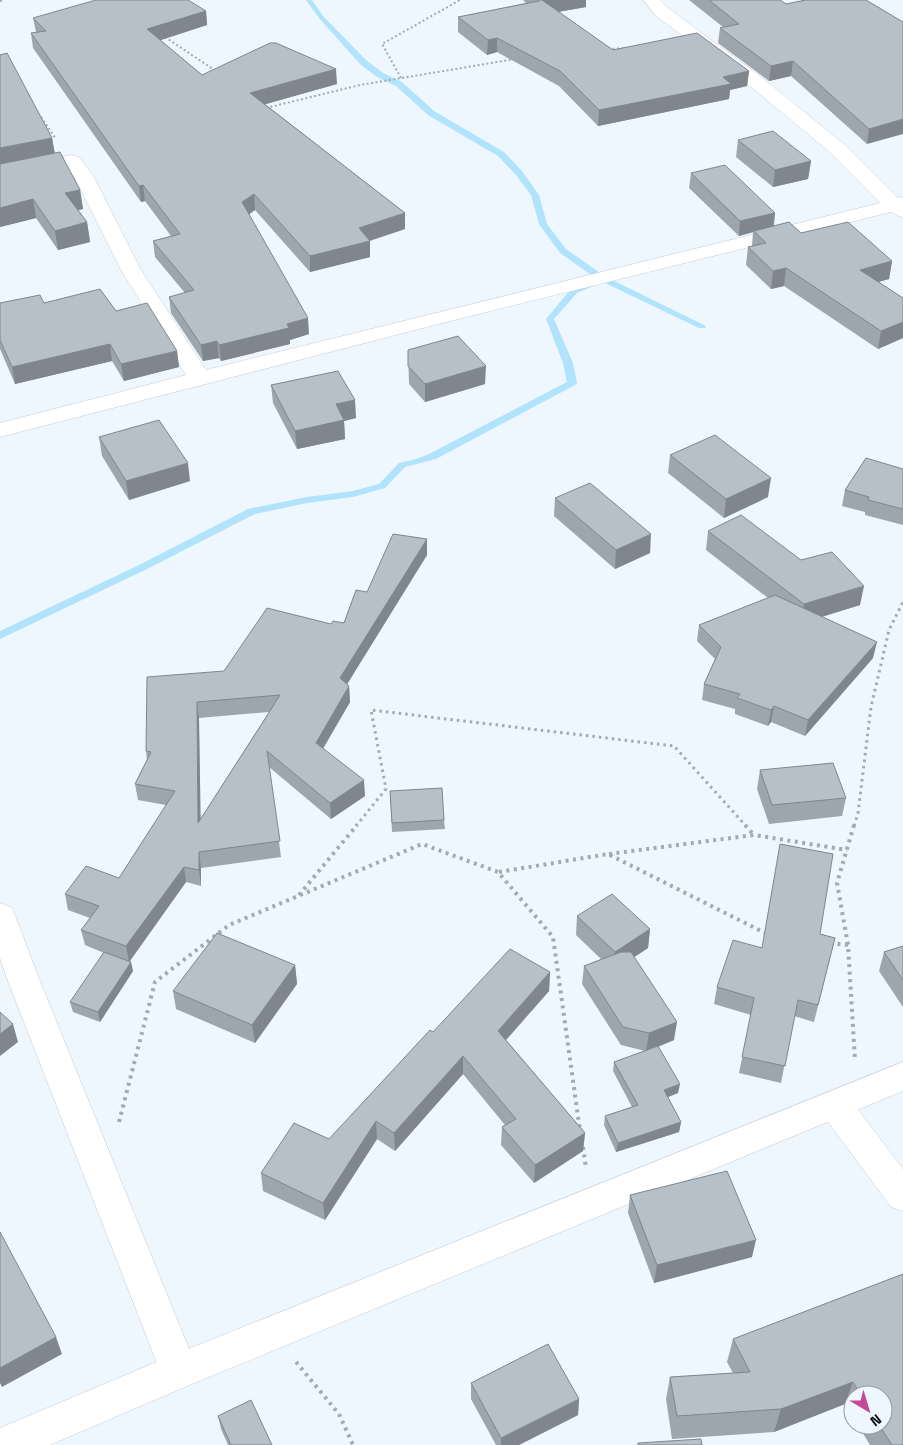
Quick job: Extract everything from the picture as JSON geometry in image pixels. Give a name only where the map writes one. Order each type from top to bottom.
[{"type":"street","points":[[651,0],[662,12],[750,77],[838,149],[900,207]]},
{"type":"street","points":[[0,175],[72,161],[84,177],[131,270],[199,377]]},
{"type":"street","points":[[0,430],[199,377],[900,207]]},
{"type":"street","points":[[0,915],[22,976],[179,1371]]},
{"type":"street","points":[[5,1445],[179,1371],[903,1076]]},
{"type":"street","points":[[845,1100],[903,1196]]},
{"type":"path","points":[[0,1],[4,0]]},
{"type":"path","points":[[401,78],[382,44],[460,0]]},
{"type":"path","points":[[796,2],[805,0]]},
{"type":"path","points":[[158,32],[222,76]]},
{"type":"path","points":[[607,49],[634,47]]},
{"type":"path","points":[[258,110],[360,85],[516,59]]},
{"type":"path","points":[[259,103],[267,108]]},
{"type":"path","points":[[37,113],[72,161]]},
{"type":"path","points":[[845,1100],[848,945],[837,883],[858,813],[871,707],[889,630],[903,602]]},
{"type":"path","points":[[298,896],[386,789],[371,710],[674,746],[754,835]]},
{"type":"path","points":[[119,1124],[155,982],[228,925],[422,844],[498,872],[608,854],[754,835],[847,850]]},
{"type":"path","points":[[608,854],[771,936]]},
{"type":"path","points":[[498,872],[553,938],[581,1134]]},
{"type":"path","points":[[829,943],[848,945]]},
{"type":"path","points":[[582,1144],[591,1203]]},
{"type":"path","points":[[272,1333],[339,1414],[353,1445]]},
{"type":"building","points":[[96,0],[188,0],[206,11],[147,29],[202,75],[270,43],[276,43],[336,69],[250,93],[405,213],[359,228],[370,241],[310,256],[254,194],[242,202],[308,318],[287,324],[289,328],[219,345],[217,341],[201,345],[169,297],[194,290],[153,241],[180,234],[143,185],[139,186],[31,33],[46,31],[33,18]]},
{"type":"building","points":[[542,0],[613,50],[697,33],[749,71],[723,77],[731,84],[599,110],[560,71],[497,38],[488,40],[458,17]]},
{"type":"building","points":[[709,0],[780,0],[786,4],[806,0],[866,0],[903,22],[903,119],[869,129],[793,61],[771,66],[720,28],[739,24]]},
{"type":"building","points":[[7,53],[52,138],[0,148],[0,55]]},
{"type":"building","points":[[773,131],[811,161],[775,170],[738,140]]},
{"type":"building","points":[[60,152],[80,190],[65,193],[87,222],[55,231],[33,199],[0,208],[0,164]]},
{"type":"building","points":[[725,165],[775,213],[740,221],[691,173]]},
{"type":"building","points":[[789,222],[801,233],[848,222],[892,261],[860,270],[903,298],[903,322],[881,331],[786,268],[773,271],[748,247],[766,243],[754,231]]},
{"type":"building","points":[[100,289],[116,311],[147,303],[177,351],[121,364],[110,344],[12,367],[0,340],[0,303],[40,295],[44,303]]},
{"type":"building","points":[[458,336],[486,366],[425,384],[408,366],[408,350]]},
{"type":"building","points":[[338,371],[355,400],[336,404],[344,420],[295,431],[271,385]]},
{"type":"building","points":[[159,420],[188,463],[126,481],[99,437]]},
{"type":"building","points":[[715,435],[771,478],[726,499],[670,455]]},
{"type":"building","points":[[866,458],[903,469],[903,509],[868,500],[869,497],[845,490]]},
{"type":"building","points":[[590,483],[651,534],[616,550],[555,498]]},
{"type":"building","points":[[741,515],[801,560],[832,552],[864,586],[804,604],[708,531]]},
{"type":"building","points":[[393,534],[427,539],[340,678],[349,686],[316,743],[364,780],[330,803],[267,751],[280,841],[199,852],[199,870],[184,867],[126,946],[81,930],[99,906],[65,894],[86,866],[119,878],[175,791],[135,784],[151,752],[146,751],[147,677],[224,671],[267,608],[331,624],[333,621],[344,623],[356,590],[367,592]],"holes":[[[280,695],[198,823],[197,702]]]},
{"type":"building","points":[[775,595],[877,642],[808,720],[774,706],[771,710],[737,698],[740,694],[704,684],[721,647],[699,625]]},
{"type":"building","points":[[833,763],[846,798],[772,805],[760,770]]},
{"type":"building","points":[[442,788],[444,820],[392,823],[390,791]]},
{"type":"building","points":[[780,844],[833,854],[820,934],[835,938],[818,1005],[798,1000],[785,1066],[742,1057],[754,998],[717,987],[733,940],[762,948]]},
{"type":"building","points":[[612,894],[650,929],[615,952],[577,916]]},
{"type":"building","points":[[217,933],[295,965],[252,1025],[173,991]]},
{"type":"building","points":[[903,946],[903,980],[884,952]]},
{"type":"building","points":[[510,949],[550,972],[498,1031],[585,1133],[535,1165],[502,1127],[516,1119],[463,1056],[394,1133],[376,1121],[323,1203],[261,1173],[294,1123],[329,1139],[430,1030],[433,1032]]},
{"type":"building","points":[[104,952],[131,962],[98,1012],[70,1002]]},
{"type":"building","points":[[621,952],[631,952],[677,1022],[649,1033],[623,1027],[584,966]]},
{"type":"building","points":[[0,1012],[13,1024],[0,1034]]},
{"type":"building","points":[[658,1046],[680,1084],[664,1090],[681,1122],[618,1143],[605,1116],[638,1105],[614,1062]]},
{"type":"building","points":[[727,1171],[756,1240],[657,1265],[630,1195]]},
{"type":"building","points":[[0,1232],[56,1337],[0,1368]]},
{"type":"building","points":[[903,1274],[903,1445],[892,1445],[886,1435],[893,1435],[893,1385],[855,1385],[853,1382],[781,1409],[677,1416],[670,1377],[750,1372],[733,1339]]},
{"type":"building","points":[[548,1344],[579,1399],[501,1438],[471,1383]]},
{"type":"building","points":[[251,1400],[272,1445],[231,1445],[218,1416]]},
{"type":"building","points":[[701,1439],[702,1445],[638,1445],[638,1443]]},
{"type":"waterway","points":[[309,0],[321,17],[363,62],[380,75],[399,84],[431,113],[501,154],[519,173],[535,195],[543,224],[563,251],[603,279]]},
{"type":"waterway","points":[[0,635],[141,568],[252,511],[307,500],[353,494],[382,486],[402,465],[419,462],[432,456],[572,383],[568,363],[550,319],[574,291],[603,279]]},
{"type":"waterway","points":[[603,279],[702,326]]}]
